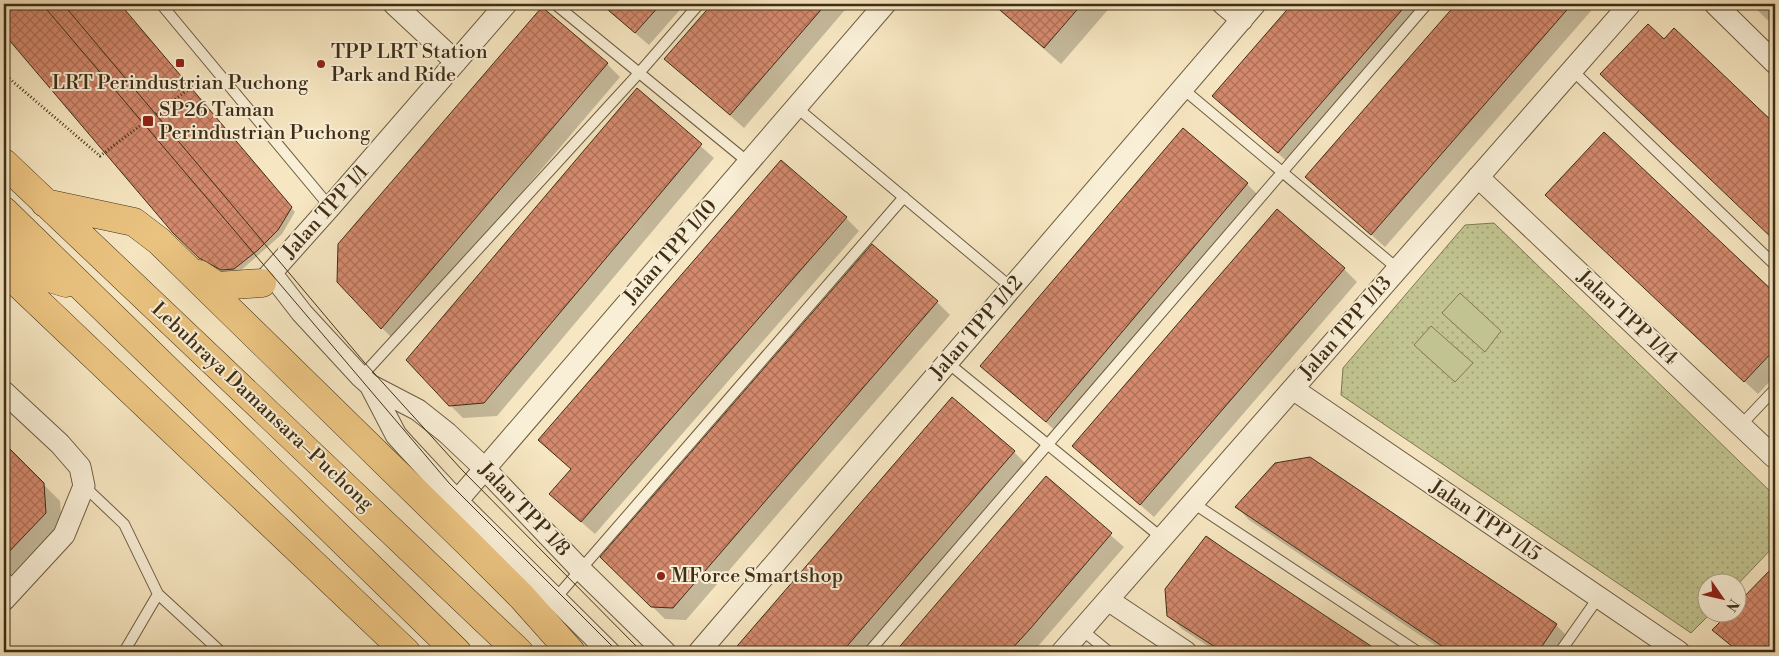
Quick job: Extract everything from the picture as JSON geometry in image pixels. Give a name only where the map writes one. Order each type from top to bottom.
[{"type":"highway","name":"Lebuhraya Damansara–Puchong","points":[[4,163],[519,652]]},
{"type":"highway","points":[[45,203],[134,222],[160,241],[522,596],[571,652]]},
{"type":"highway","name":"Lebuhraya Damansara–Puchong","points":[[4,212],[457,652]]},
{"type":"highway","points":[[4,240],[44,276],[84,289]]},
{"type":"highway","points":[[184,264],[217,286],[266,278]]},
{"type":"highway","points":[[4,270],[406,652]]},
{"type":"highway","points":[[260,339],[252,316],[257,292],[266,278]]},
{"type":"street","points":[[394,4],[456,62]]},
{"type":"street","name":"Jalan TPP 1/1","points":[[266,278],[506,4]]},
{"type":"street","name":"Jalan TPP 1/10","points":[[456,501],[885,4]]},
{"type":"street","points":[[1223,4],[1249,12]]},
{"type":"street","name":"Jalan TPP 1/13","points":[[1062,652],[1630,4]]},
{"type":"street","points":[[1715,4],[1775,63]]},
{"type":"street","name":"Jalan TPP 1/12","points":[[699,652],[1249,12]]},
{"type":"street","name":"Jalan TPP 1/14","points":[[1478,177],[1775,458]]},
{"type":"street","name":"Jalan TPP 1/8","points":[[266,278],[302,313],[365,381],[396,436],[456,501],[609,652]]},
{"type":"street","name":"Jalan TPP 1/8","points":[[365,381],[418,410],[484,468],[581,570],[665,652]]},
{"type":"street","name":"Jalan TPP 1/15","points":[[1293,389],[1679,652]]},
{"type":"street","points":[[4,392],[60,444],[80,467],[84,486],[64,535],[8,588]]},
{"type":"street","points":[[1108,600],[1186,652]]},
{"type":"lane","points":[[161,4],[330,207]]},
{"type":"lane","points":[[555,4],[748,162]]},
{"type":"lane","points":[[365,381],[698,4]]},
{"type":"lane","points":[[869,652],[1427,4]]},
{"type":"lane","points":[[1572,70],[1775,265]]},
{"type":"lane","points":[[1183,89],[1398,269]]},
{"type":"lane","points":[[796,107],[1012,288]]},
{"type":"lane","points":[[555,599],[904,197]]},
{"type":"lane","points":[[948,363],[1162,538]]},
{"type":"lane","points":[[1741,425],[1775,389]]},
{"type":"lane","points":[[84,486],[124,524],[158,594],[222,652]]},
{"type":"lane","points":[[1193,503],[1418,652]]},
{"type":"lane","points":[[124,652],[158,594]]},
{"type":"lane","points":[[1560,652],[1598,598]]},
{"type":"lane","points":[[1082,630],[1109,652]]},
{"type":"path","points":[[4,74],[100,156],[216,69]]},
{"type":"green space","points":[[1494,223],[1775,496],[1775,545],[1746,576],[1746,574],[1696,574],[1696,624],[1700,624],[1691,633],[1341,395],[1343,368],[1465,225]]},
{"type":"green space","points":[[1460,293],[1501,331],[1485,352],[1442,313]]},
{"type":"green space","points":[[1431,326],[1473,363],[1455,382],[1414,345]]},
{"type":"building","name":"SP26 Taman Perindustrian Puchong","points":[[4,4],[120,4],[292,207],[278,230],[258,250],[234,269],[221,270],[199,258],[173,233],[4,34]]},
{"type":"building","points":[[601,4],[661,4],[635,33]]},
{"type":"building","points":[[712,4],[826,4],[730,115],[664,59]]},
{"type":"building","points":[[993,4],[1082,4],[1044,48]]},
{"type":"building","points":[[1292,4],[1407,4],[1278,153],[1212,96]]},
{"type":"building","points":[[1456,4],[1572,4],[1371,235],[1305,177]]},
{"type":"building","points":[[542,7],[608,63],[381,329],[337,282],[338,244]]},
{"type":"building","points":[[1648,24],[1664,39],[1674,28],[1775,124],[1775,241],[1600,74]]},
{"type":"building","points":[[637,88],[702,144],[484,403],[449,406],[406,360]]},
{"type":"building","points":[[1183,128],[1248,183],[1046,422],[980,366]]},
{"type":"building","points":[[1604,132],[1775,293],[1775,349],[1744,382],[1545,195]]},
{"type":"building","points":[[781,160],[847,217],[581,522],[549,494],[571,469],[538,440]]},
{"type":"building","points":[[1277,209],[1345,268],[1140,505],[1072,446]]},
{"type":"building","points":[[872,244],[938,301],[673,608],[651,607],[600,557]]},
{"type":"building","points":[[952,397],[1015,451],[842,652],[732,652]]},
{"type":"building","points":[[4,443],[44,483],[46,513],[4,557]]},
{"type":"building","points":[[1310,457],[1557,624],[1538,652],[1451,652],[1235,507],[1275,463]]},
{"type":"building","points":[[1046,476],[1112,533],[1030,629],[1009,652],[895,652]]},
{"type":"building","points":[[1206,536],[1380,652],[1223,652],[1167,616],[1165,589]]},
{"type":"building","points":[[1775,565],[1775,652],[1739,652],[1712,630],[1718,624],[1746,624],[1746,595]]},
{"type":"tram line","points":[[42,4],[449,483],[618,652]]},
{"type":"tram line","points":[[63,4],[364,362],[462,470],[642,652]]},
{"type":"place","name":"LRT Perindustrian Puchong","points":[[180,63]]},
{"type":"place","name":"TPP LRT Station Park and Ride","points":[[321,64]]},
{"type":"place","name":"SP26 Taman Perindustrian Puchong","points":[[148,121]]},
{"type":"place","name":"MForce Smartshop","points":[[661,576]]}]
